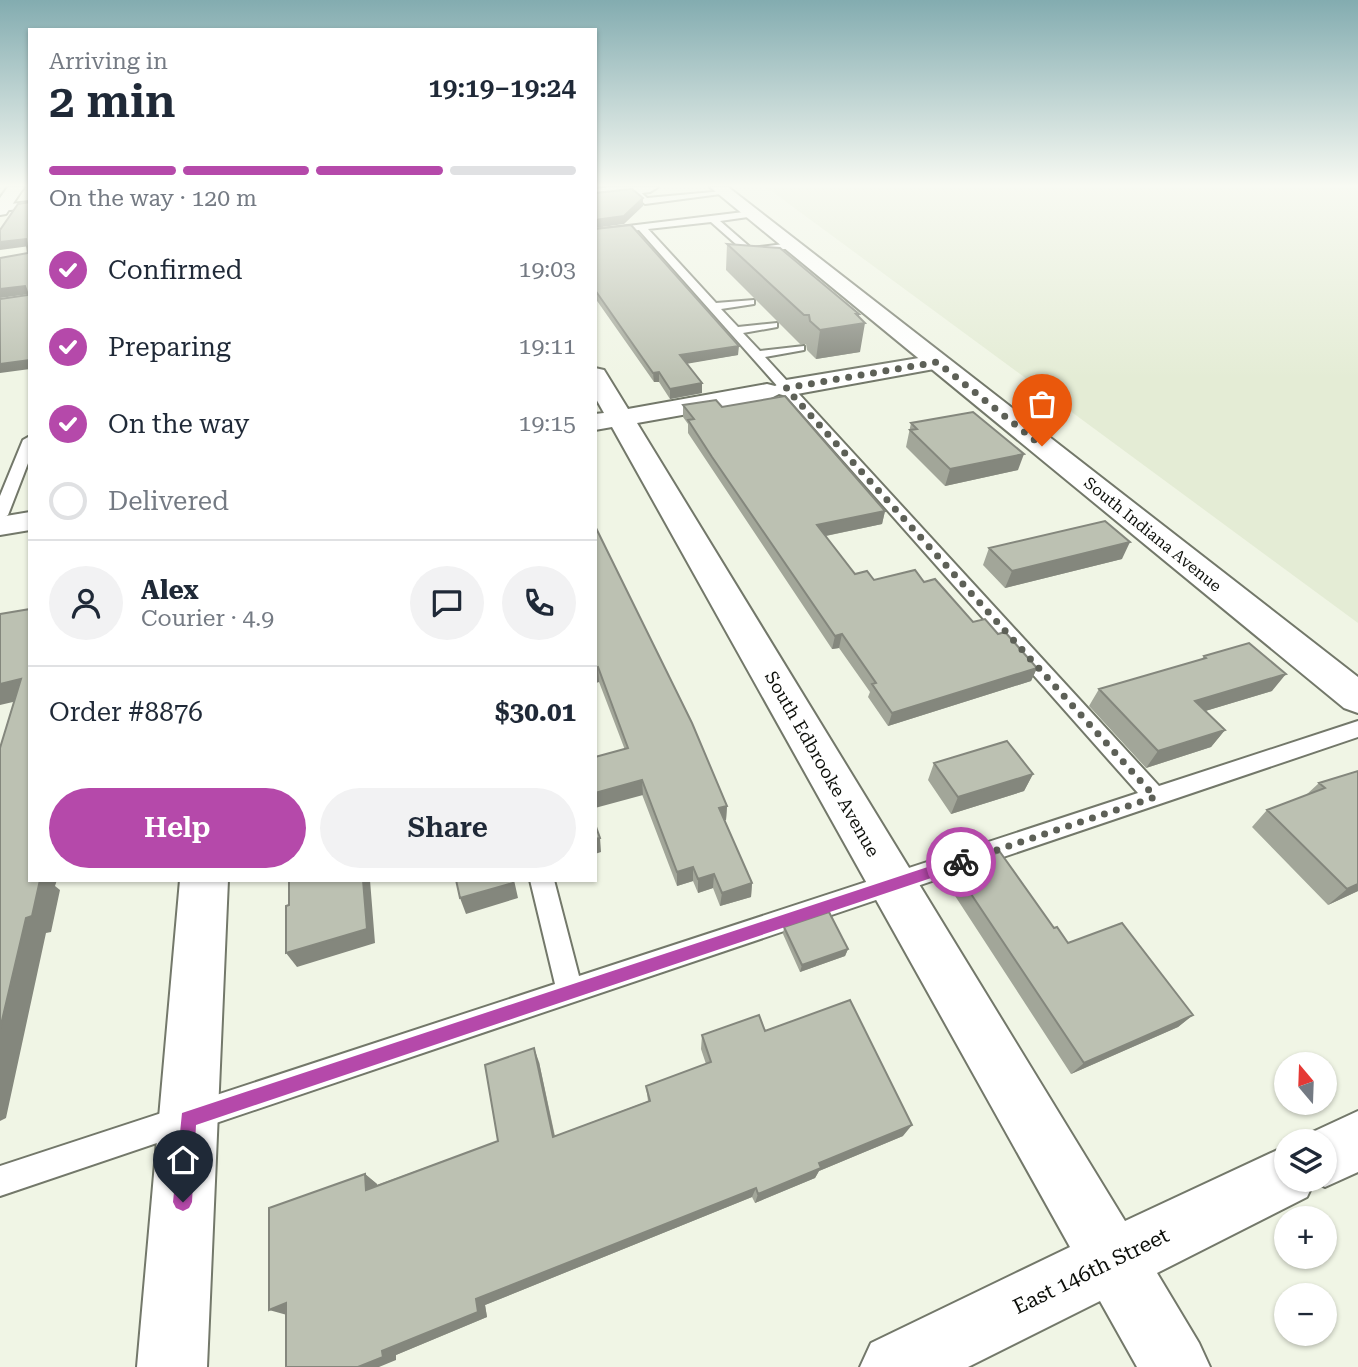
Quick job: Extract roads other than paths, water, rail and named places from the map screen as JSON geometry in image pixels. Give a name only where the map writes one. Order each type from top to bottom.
[{"type":"street","name":"South Indiana Avenue","points":[[798,251],[1358,698]]},
{"type":"street","points":[[607,420],[937,362]]},
{"type":"street","name":"South Edbrooke Avenue","points":[[597,382],[607,420],[892,884],[1175,1367]]},
{"type":"street","points":[[0,526],[28,521]]},
{"type":"street","points":[[172,1367],[204,882]]},
{"type":"street","points":[[1337,1151],[1358,1141]]},
{"type":"street","name":"East 146th Street","points":[[895,1367],[1274,1182]]},
{"type":"lane","points":[[662,251],[756,355],[776,390],[1155,797]]},
{"type":"lane","points":[[713,307],[750,302]]},
{"type":"lane","points":[[735,331],[773,325]]},
{"type":"lane","points":[[756,355],[800,348]]},
{"type":"lane","points":[[0,515],[28,445]]},
{"type":"lane","points":[[0,1181],[1358,729]]},
{"type":"lane","points":[[542,882],[570,992]]}]
